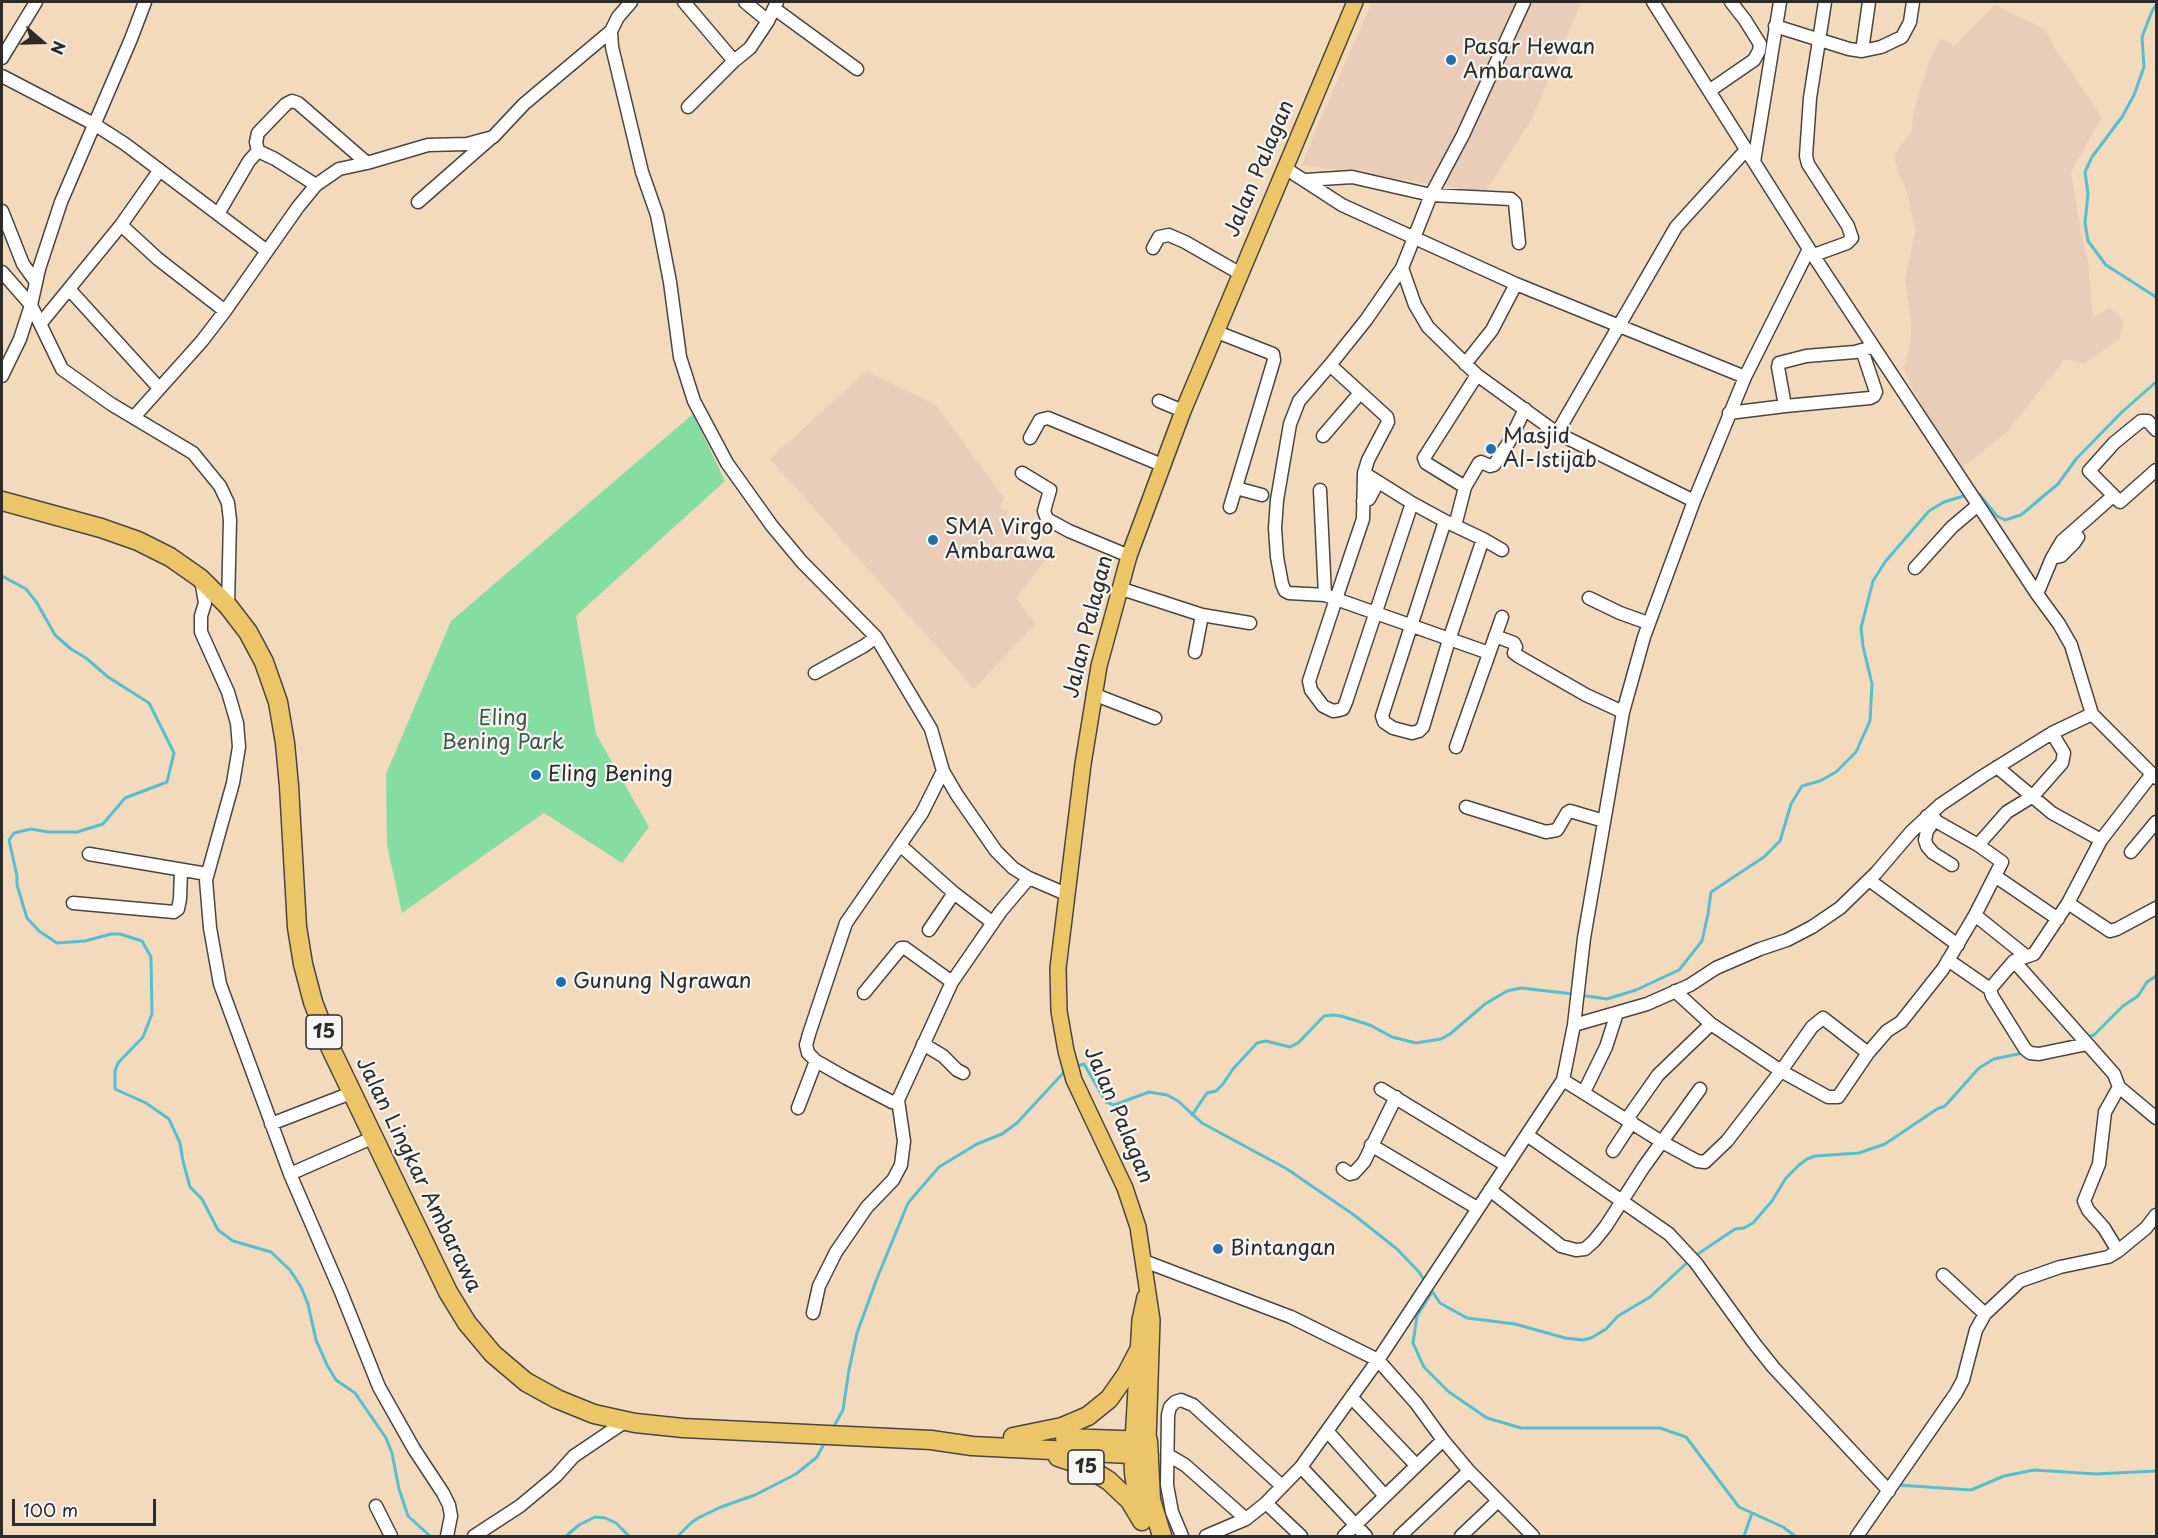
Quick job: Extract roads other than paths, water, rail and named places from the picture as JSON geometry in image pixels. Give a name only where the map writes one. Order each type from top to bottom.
[{"type":"highway","name":"Jalan Lingkar Ambarawa","points":[[2,501],[101,528],[138,541],[170,557],[200,578],[228,606],[248,632],[264,662],[278,702],[289,786],[297,927],[303,964],[313,1002],[351,1093],[448,1292],[467,1323],[494,1354],[526,1382],[557,1400],[594,1414],[626,1421],[683,1428],[931,1440],[970,1436],[1012,1442],[1141,1448]]},
{"type":"highway","points":[[1012,1442],[1062,1427],[1088,1416],[1110,1398],[1126,1376],[1138,1352]]},
{"type":"highway","name":"15","points":[[1012,1442],[1085,1466],[1109,1481],[1130,1501],[1146,1528]]},
{"type":"highway","name":"Jalan Palagan","points":[[1141,1448],[1136,1494],[1146,1528]]},
{"type":"highway","name":"Jalan Palagan","points":[[1141,1448],[1151,1500],[1162,1536]]},
{"type":"main road","name":"Jalan Palagan","points":[[1141,1448],[1152,1320],[1138,1227],[1125,1188],[1074,1080],[1059,1011],[1058,968],[1066,894],[1094,694],[1119,588],[1162,465],[1355,2]]},
{"type":"main road","name":"Jalan Palagan","points":[[1141,1448],[1138,1352],[1140,1320],[1147,1288]]},
{"type":"street","points":[[2,58],[36,2]]},
{"type":"street","points":[[2,376],[20,339],[32,305],[36,282],[61,202],[145,2]]},
{"type":"street","points":[[418,202],[493,137],[524,104],[611,31],[618,17],[631,2]]},
{"type":"street","points":[[684,2],[734,61]]},
{"type":"street","points":[[745,2],[768,21]]},
{"type":"street","points":[[1489,653],[1330,597],[1285,591],[1277,557],[1275,528],[1277,500],[1290,424],[1299,401],[1366,320],[1402,268],[1431,195],[1473,115],[1524,2]]},
{"type":"street","points":[[1653,2],[1812,252],[1868,349],[1974,498],[2059,624],[2071,645],[2092,714],[2154,776],[2102,840],[2068,903],[2035,952],[2020,959],[1990,989]]},
{"type":"street","points":[[1709,91],[1754,60],[1759,51],[1760,44],[1746,20],[1731,2]]},
{"type":"street","points":[[1754,162],[1780,2]]},
{"type":"street","points":[[1206,1536],[1246,1519],[1266,1503],[1301,1467],[1378,1360],[1563,1080],[1574,1025],[1584,938],[1623,712],[1648,624],[1694,501],[1745,377],[1812,252],[1847,243],[1852,234],[1808,164],[1806,156],[1818,39],[1825,2]]},
{"type":"street","points":[[1862,51],[1869,2]]},
{"type":"street","points":[[1776,26],[1862,51],[1881,47],[1902,37],[1910,22],[1913,2]]},
{"type":"street","points":[[688,107],[750,48],[776,5],[857,69]]},
{"type":"street","points":[[611,31],[612,47],[642,172],[657,215],[665,251],[680,357],[694,401],[727,463],[772,526],[802,562],[876,637],[931,729],[944,771],[957,795],[996,851],[1012,868],[1066,894]]},
{"type":"street","points":[[2,76],[94,124],[125,144],[267,251]]},
{"type":"street","points":[[258,151],[256,142],[258,133],[286,104],[292,101],[298,103],[367,163]]},
{"type":"street","points":[[134,417],[202,341],[316,185],[339,169],[428,145],[467,144],[493,137]]},
{"type":"street","points":[[1557,433],[1676,228],[1746,150]]},
{"type":"street","points":[[218,214],[249,161],[258,151]]},
{"type":"street","points":[[258,151],[316,185]]},
{"type":"street","points":[[1285,168],[1342,205],[1414,238],[1516,284],[1745,377]]},
{"type":"street","points":[[42,323],[121,225],[159,171]]},
{"type":"street","points":[[1306,180],[1352,177],[1431,195],[1511,199],[1515,203],[1520,243]]},
{"type":"street","points":[[2,211],[22,264],[36,282]]},
{"type":"street","points":[[121,225],[158,259],[225,311]]},
{"type":"street","points":[[1153,248],[1159,237],[1168,235],[1185,242],[1241,274]]},
{"type":"street","points":[[1402,268],[1415,305],[1428,327],[1477,375],[1557,433],[1694,501]]},
{"type":"street","points":[[2,272],[32,305],[62,369],[85,386],[193,453],[220,486],[228,502],[231,520],[228,606],[205,603]]},
{"type":"street","points":[[1465,364],[1492,330],[1516,284]]},
{"type":"street","points":[[69,289],[159,388]]},
{"type":"street","points":[[1217,332],[1273,354],[1272,372],[1230,507]]},
{"type":"street","points":[[1785,406],[1779,363],[1806,356],[1868,349]]},
{"type":"street","points":[[1729,413],[1870,398],[1876,392],[1868,349]]},
{"type":"street","points":[[1330,365],[1387,417],[1388,422],[1368,460],[1364,474],[1363,519],[1347,564],[1330,597],[1309,681],[1315,697],[1327,709],[1333,711],[1343,709],[1412,503]]},
{"type":"street","points":[[1465,487],[1426,463],[1424,458],[1477,375]]},
{"type":"street","points":[[1323,436],[1360,393]]},
{"type":"street","points":[[1159,401],[1183,411]]},
{"type":"street","points":[[1484,539],[1449,640],[1425,720],[1419,731],[1393,728],[1384,722],[1382,716],[1412,627],[1465,487],[1480,462],[1490,466],[1494,465],[1509,442],[1525,409]]},
{"type":"street","points":[[1030,438],[1041,420],[1048,418],[1162,465]]},
{"type":"street","points":[[2157,430],[2148,421],[2141,421],[2114,443],[2089,469],[2090,473],[2120,502],[2157,470]]},
{"type":"street","points":[[1022,473],[1050,490],[1044,511],[1047,519],[1069,531],[1129,556]]},
{"type":"street","points":[[1364,474],[1450,524],[1502,550]]},
{"type":"street","points":[[1363,501],[1370,499],[1378,483]]},
{"type":"street","points":[[1236,488],[1262,495]]},
{"type":"street","points":[[1320,490],[1323,566],[1330,597]]},
{"type":"street","points":[[2037,594],[2062,541],[2113,496]]},
{"type":"street","points":[[1915,568],[1974,498]]},
{"type":"street","points":[[1323,566],[1347,564]]},
{"type":"street","points":[[228,577],[200,578],[205,603],[201,616],[201,632],[228,692],[237,723],[239,747],[233,783],[207,874],[210,928],[220,984],[290,1174],[379,1387],[414,1449],[443,1492],[448,1505],[450,1522],[447,1536]]},
{"type":"street","points":[[1119,588],[1202,615],[1250,623]]},
{"type":"street","points":[[1589,598],[1648,624]]},
{"type":"street","points":[[1195,652],[1202,615]]},
{"type":"street","points":[[1456,747],[1502,617]]},
{"type":"street","points":[[1495,636],[1514,643],[1516,655],[1586,695],[1623,712]]},
{"type":"street","points":[[815,673],[876,637]]},
{"type":"street","points":[[1094,694],[1155,718]]},
{"type":"street","points":[[1574,1025],[1647,1004],[1690,985],[1716,968],[1760,948],[1787,940],[1812,927],[1840,908],[1931,818],[1940,805],[2052,733],[2092,714]]},
{"type":"street","points":[[1978,845],[2007,812],[2033,796],[2057,771],[2064,758],[2064,753],[2052,733]]},
{"type":"street","points":[[1997,767],[2052,813],[2102,840]]},
{"type":"street","points":[[898,1100],[892,1102],[816,1061],[808,1053],[806,1045],[846,923],[901,846],[922,813],[944,771]]},
{"type":"street","points":[[1466,807],[1546,832],[1557,830],[1570,811],[1604,821]]},
{"type":"street","points":[[1675,991],[1711,1024],[1781,1071],[1828,1098],[1838,1097],[1868,1053],[1887,1031],[1901,1022],[1948,960],[1975,915],[2001,861],[1931,818]]},
{"type":"street","points":[[1931,818],[1925,840],[1927,846],[1932,853],[1952,865]]},
{"type":"street","points":[[2131,852],[2157,822]]},
{"type":"street","points":[[901,846],[954,893],[993,923]]},
{"type":"street","points":[[89,854],[207,874]]},
{"type":"street","points":[[73,903],[174,912],[178,909],[180,899],[181,870]]},
{"type":"street","points":[[1995,876],[2058,919]]},
{"type":"street","points":[[813,1313],[819,1287],[836,1252],[867,1207],[893,1180],[901,1165],[904,1141],[898,1100],[952,982],[993,923],[1029,878]]},
{"type":"street","points":[[1869,880],[1958,945]]},
{"type":"street","points":[[929,930],[954,893]]},
{"type":"street","points":[[2068,903],[2110,931],[2157,908]]},
{"type":"street","points":[[1975,915],[2020,959],[2114,1074],[2119,1087],[2157,1118]]},
{"type":"street","points":[[864,993],[901,948],[905,948],[952,982]]},
{"type":"street","points":[[1948,960],[1990,989],[1992,996],[2028,1052],[2040,1054],[2084,1040]]},
{"type":"street","points":[[1584,1092],[1606,1047],[1617,1013]]},
{"type":"street","points":[[1563,1080],[1662,1143],[1697,1161],[1705,1162],[1727,1141],[1812,1027],[1823,1018],[1868,1053]]},
{"type":"street","points":[[1613,1151],[1658,1075],[1711,1024]]},
{"type":"street","points":[[923,1044],[943,1056],[963,1073]]},
{"type":"street","points":[[798,1108],[816,1061]]},
{"type":"street","points":[[2118,1251],[2084,1201],[2098,1164],[2105,1112],[2119,1087]]},
{"type":"street","points":[[1381,1089],[1506,1165]]},
{"type":"street","points":[[1490,1190],[1561,1246],[1576,1250],[1585,1249],[1594,1241],[1700,1089]]},
{"type":"street","points":[[271,1124],[351,1093]]},
{"type":"street","points":[[1343,1169],[1350,1174],[1354,1173],[1364,1162],[1396,1097]]},
{"type":"street","points":[[1527,1135],[1669,1234],[1692,1259],[1774,1368],[1887,1488]]},
{"type":"street","points":[[290,1174],[372,1138]]},
{"type":"street","points":[[1371,1145],[1477,1208]]},
{"type":"street","points":[[1857,1536],[1887,1488],[1956,1394],[1963,1380],[1976,1330],[1985,1314],[2020,1281],[2060,1267],[2108,1257],[2146,1228],[2157,1215]]},
{"type":"street","points":[[1144,1261],[1291,1317],[1378,1360],[1469,1471],[1527,1534]]},
{"type":"street","points":[[1943,1275],[1985,1314]]},
{"type":"street","points":[[1352,1398],[1416,1465]]},
{"type":"street","points":[[1182,1536],[1172,1512],[1169,1494],[1168,1415],[1170,1407],[1175,1402],[1181,1400],[1194,1405],[1282,1486]]},
{"type":"street","points":[[474,1536],[520,1506],[556,1476],[574,1456],[626,1421]]},
{"type":"street","points":[[1328,1432],[1385,1496]]},
{"type":"street","points":[[1344,1536],[1443,1440]]},
{"type":"street","points":[[1168,1455],[1185,1465],[1246,1519]]},
{"type":"street","points":[[1301,1467],[1366,1536]]},
{"type":"street","points":[[1400,1536],[1469,1471]]},
{"type":"street","points":[[1461,1536],[1498,1501]]},
{"type":"street","points":[[1266,1503],[1301,1536]]},
{"type":"street","points":[[376,1506],[391,1536]]},
{"type":"street","points":[[450,1522],[459,1536]]},
{"type":"waterway","points":[[2156,5],[2142,37],[2144,67],[2134,95],[2122,117],[2092,157],[2085,172],[2088,194],[2085,223],[2088,241],[2106,265],[2156,297]]},
{"type":"waterway","points":[[1977,494],[1997,516],[2005,520],[2021,515],[2058,484],[2076,459],[2122,412],[2156,382]]},
{"type":"waterway","points":[[1580,995],[1607,999],[1636,990],[1679,970],[1702,941],[1711,892],[1764,857],[1780,841],[1791,804],[1802,786],[1820,781],[1836,772],[1856,752],[1870,721],[1872,684],[1861,628],[1873,581],[1885,562],[1929,511],[1944,502],[1967,495]]},
{"type":"waterway","points":[[2,576],[26,589],[37,603],[55,635],[71,649],[86,658],[108,677],[149,703],[174,753],[167,782],[125,798],[103,824],[77,832],[48,832],[31,829],[14,833],[9,840],[17,885],[27,918],[39,931],[57,943],[85,941],[111,934],[120,934],[142,941],[151,957],[152,1014],[143,1037],[118,1063],[115,1071],[115,1089],[146,1103],[169,1119],[180,1143],[190,1187],[202,1199],[218,1230],[233,1241],[271,1252],[290,1270],[308,1304],[316,1340],[327,1365],[336,1380],[355,1393],[386,1438],[408,1516],[430,1536]]},
{"type":"waterway","points":[[2087,1037],[2094,1035],[2123,1006],[2138,996],[2147,982],[2156,976]]},
{"type":"waterway","points":[[1192,1115],[1207,1093],[1216,1091],[1257,1043],[1266,1041],[1290,1047],[1298,1043],[1324,1016],[1341,1016],[1370,1025],[1392,1037],[1416,1043],[1441,1039],[1450,1034],[1485,1004],[1507,991],[1521,988],[1573,994]]},
{"type":"waterway","points":[[1695,1256],[1735,1229],[1744,1228],[1753,1223],[1772,1201],[1786,1178],[1807,1159],[1815,1156],[1859,1153],[1885,1144],[1945,1106],[1979,1068],[1994,1059],[2023,1053]]},
{"type":"waterway","points":[[1075,1067],[1084,1064],[1106,1102],[1114,1105],[1149,1092],[1167,1095],[1178,1101],[1202,1123],[1287,1169],[1354,1215],[1397,1249],[1419,1272],[1426,1283]]},
{"type":"waterway","points":[[833,1428],[843,1410],[857,1333],[908,1203],[939,1167],[977,1144],[1002,1134],[1017,1123],[1066,1070]]},
{"type":"waterway","points":[[1430,1288],[1440,1303],[1467,1318],[1515,1324],[1565,1338],[1583,1340],[1606,1329],[1618,1316],[1650,1297],[1690,1260]]},
{"type":"waterway","points":[[1432,1292],[1417,1316],[1413,1343],[1424,1367],[1449,1392],[1487,1418],[1521,1428],[1660,1428],[1686,1437],[1739,1507],[1783,1527],[1795,1536]]},
{"type":"waterway","points":[[678,1536],[698,1518],[755,1495],[796,1474],[817,1457],[825,1442]]},
{"type":"waterway","points":[[1898,1485],[1971,1490],[2004,1476],[2034,1470],[2096,1474],[2156,1471]]},
{"type":"waterway","points":[[1744,1536],[1752,1513]]},
{"type":"waterway","points":[[566,1536],[579,1525],[595,1517],[616,1523],[629,1536]]},
{"type":"place","name":"Pasar Hewan Ambarawa","points":[[1451,60]]},
{"type":"place","name":"Masjid Al-Istijab","points":[[1491,449]]},
{"type":"place","name":"SMA Virgo Ambarawa","points":[[933,540]]},
{"type":"place","name":"Eling Bening","points":[[536,775]]},
{"type":"place","name":"Gunung Ngrawan","points":[[561,982]]},
{"type":"place","name":"Bintangan","points":[[1218,1249]]},
{"type":"park label","name":"Eling Bening Park","points":[[503,731]]}]
